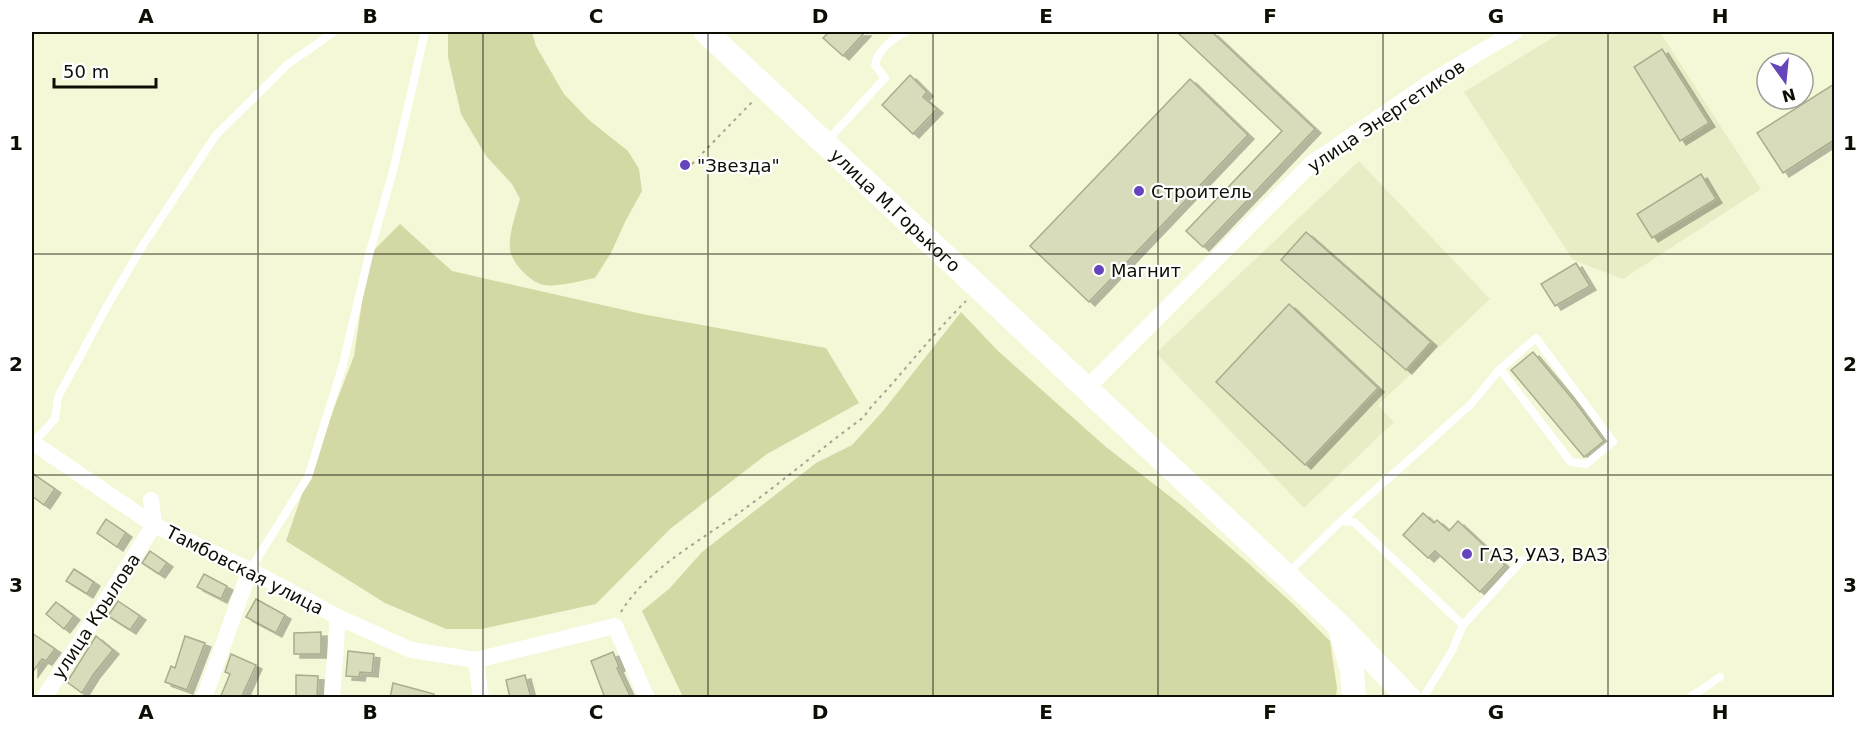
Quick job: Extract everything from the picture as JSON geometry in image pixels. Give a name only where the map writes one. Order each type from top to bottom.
[{"type":"main road","name":"улица М.Горького","points":[[706,32],[1340,626],[1409,698]]},
{"type":"main road","points":[[1340,626],[1352,670],[1354,698]]},
{"type":"street","name":"улица Энергетиков","points":[[1087,388],[1312,163],[1432,81],[1514,32]]},
{"type":"street","name":"Тамбовская улица","points":[[32,443],[154,525],[250,570],[338,617],[411,650],[476,660]]},
{"type":"street","points":[[152,500],[154,525]]},
{"type":"street","name":"улица Крылова","points":[[44,698],[154,525]]},
{"type":"street","points":[[204,698],[250,570]]},
{"type":"street","points":[[332,698],[338,617]]},
{"type":"street","points":[[481,698],[476,660],[615,626],[647,698]]},
{"type":"lane","points":[[32,443],[55,418],[58,397],[106,308],[143,245],[216,135],[288,64],[334,32]]},
{"type":"lane","points":[[250,570],[308,477],[343,364],[398,150],[425,32]]},
{"type":"lane","points":[[824,143],[885,78],[875,64],[876,57],[898,36],[906,32]]},
{"type":"lane","points":[[1285,576],[1341,521],[1470,405],[1500,369],[1536,338],[1614,442],[1586,464],[1571,462],[1500,369]]},
{"type":"lane","points":[[1341,521],[1353,522],[1463,625]]},
{"type":"lane","points":[[1424,698],[1452,651],[1463,625],[1522,560]]},
{"type":"lane","points":[[1689,698],[1720,677]]},
{"type":"path","points":[[692,164],[766,88]]},
{"type":"path","points":[[615,626],[632,595],[669,562],[747,507],[864,417],[870,407],[931,337],[968,299]]},
{"type":"shaded area","points":[[448,32],[532,32],[536,46],[564,94],[589,120],[628,151],[639,169],[642,191],[611,253],[595,278],[544,285],[533,281],[514,261],[510,250],[510,238],[520,199],[512,184],[486,156],[461,114],[448,57]]},
{"type":"shaded area","points":[[1562,32],[1660,32],[1761,189],[1623,279],[1573,260],[1464,92]]},
{"type":"shaded area","points":[[1359,161],[1490,299],[1378,405],[1394,422],[1304,508],[1156,353]]},
{"type":"shaded area","points":[[400,224],[452,271],[642,314],[826,348],[859,403],[767,454],[670,529],[596,604],[482,629],[446,629],[385,603],[286,541],[312,465],[354,356],[369,255]]},
{"type":"shaded area","points":[[961,312],[998,351],[1106,447],[1181,505],[1248,563],[1330,641],[1337,688],[1336,697],[683,697],[642,611],[669,589],[702,552],[816,463],[852,445],[883,411]]},
{"type":"building","points":[[829,32],[865,32],[843,56],[823,38]]},
{"type":"building","points":[[1177,32],[1212,32],[1315,129],[1203,247],[1186,231],[1282,131]]},
{"type":"building","points":[[1662,49],[1709,123],[1680,141],[1634,67]]},
{"type":"building","points":[[910,75],[927,92],[923,97],[937,109],[913,134],[882,105]]},
{"type":"building","name":"Строитель","points":[[1190,79],[1248,135],[1089,302],[1030,246]]},
{"type":"building","points":[[1834,84],[1834,140],[1783,173],[1757,133],[1792,111],[1815,111],[1815,96]]},
{"type":"building","points":[[1701,174],[1716,199],[1652,238],[1637,214]]},
{"type":"building","points":[[1306,232],[1431,342],[1406,370],[1281,260]]},
{"type":"building","points":[[1576,263],[1590,286],[1555,306],[1541,284]]},
{"type":"building","points":[[1289,304],[1378,388],[1305,465],[1216,382]]},
{"type":"building","points":[[1533,352],[1576,403],[1604,441],[1584,457],[1511,370]]},
{"type":"building","points":[[32,473],[55,489],[44,505],[32,496]]},
{"type":"building","name":"ГАЗ, УАЗ, ВАЗ","points":[[1423,513],[1434,523],[1437,520],[1449,531],[1458,521],[1505,565],[1480,592],[1435,551],[1428,558],[1403,535]]},
{"type":"building","points":[[106,519],[126,533],[117,547],[97,533]]},
{"type":"building","points":[[150,551],[167,563],[159,574],[142,563]]},
{"type":"building","points":[[74,569],[94,582],[87,594],[66,581]]},
{"type":"building","points":[[204,574],[227,586],[221,599],[197,587]]},
{"type":"building","points":[[256,599],[285,615],[276,633],[246,617]]},
{"type":"building","points":[[118,601],[140,616],[130,630],[108,616]]},
{"type":"building","points":[[56,602],[74,616],[64,629],[46,614]]},
{"type":"building","points":[[321,632],[321,654],[294,654],[294,633]]},
{"type":"building","points":[[32,633],[55,649],[46,661],[42,659],[32,673]]},
{"type":"building","points":[[96,636],[113,650],[82,693],[67,682]]},
{"type":"building","points":[[185,636],[205,643],[187,690],[165,682],[171,666],[175,668]]},
{"type":"building","points":[[348,651],[374,654],[372,673],[360,672],[359,677],[346,676]]},
{"type":"building","points":[[613,652],[619,667],[617,668],[631,698],[605,698],[591,661]]},
{"type":"building","points":[[231,654],[256,665],[241,698],[220,698],[230,674],[225,672]]},
{"type":"building","points":[[296,675],[318,676],[317,696],[296,696]]},
{"type":"building","points":[[525,675],[531,698],[510,698],[506,680]]},
{"type":"building","points":[[393,683],[434,694],[434,698],[390,698]]},
{"type":"place","name":"\"Звезда\"","points":[[685,165]]},
{"type":"place","name":"Строитель","points":[[1139,191]]},
{"type":"place","name":"Магнит","points":[[1099,270]]},
{"type":"place","name":"ГАЗ, УАЗ, ВАЗ","points":[[1467,554]]}]
